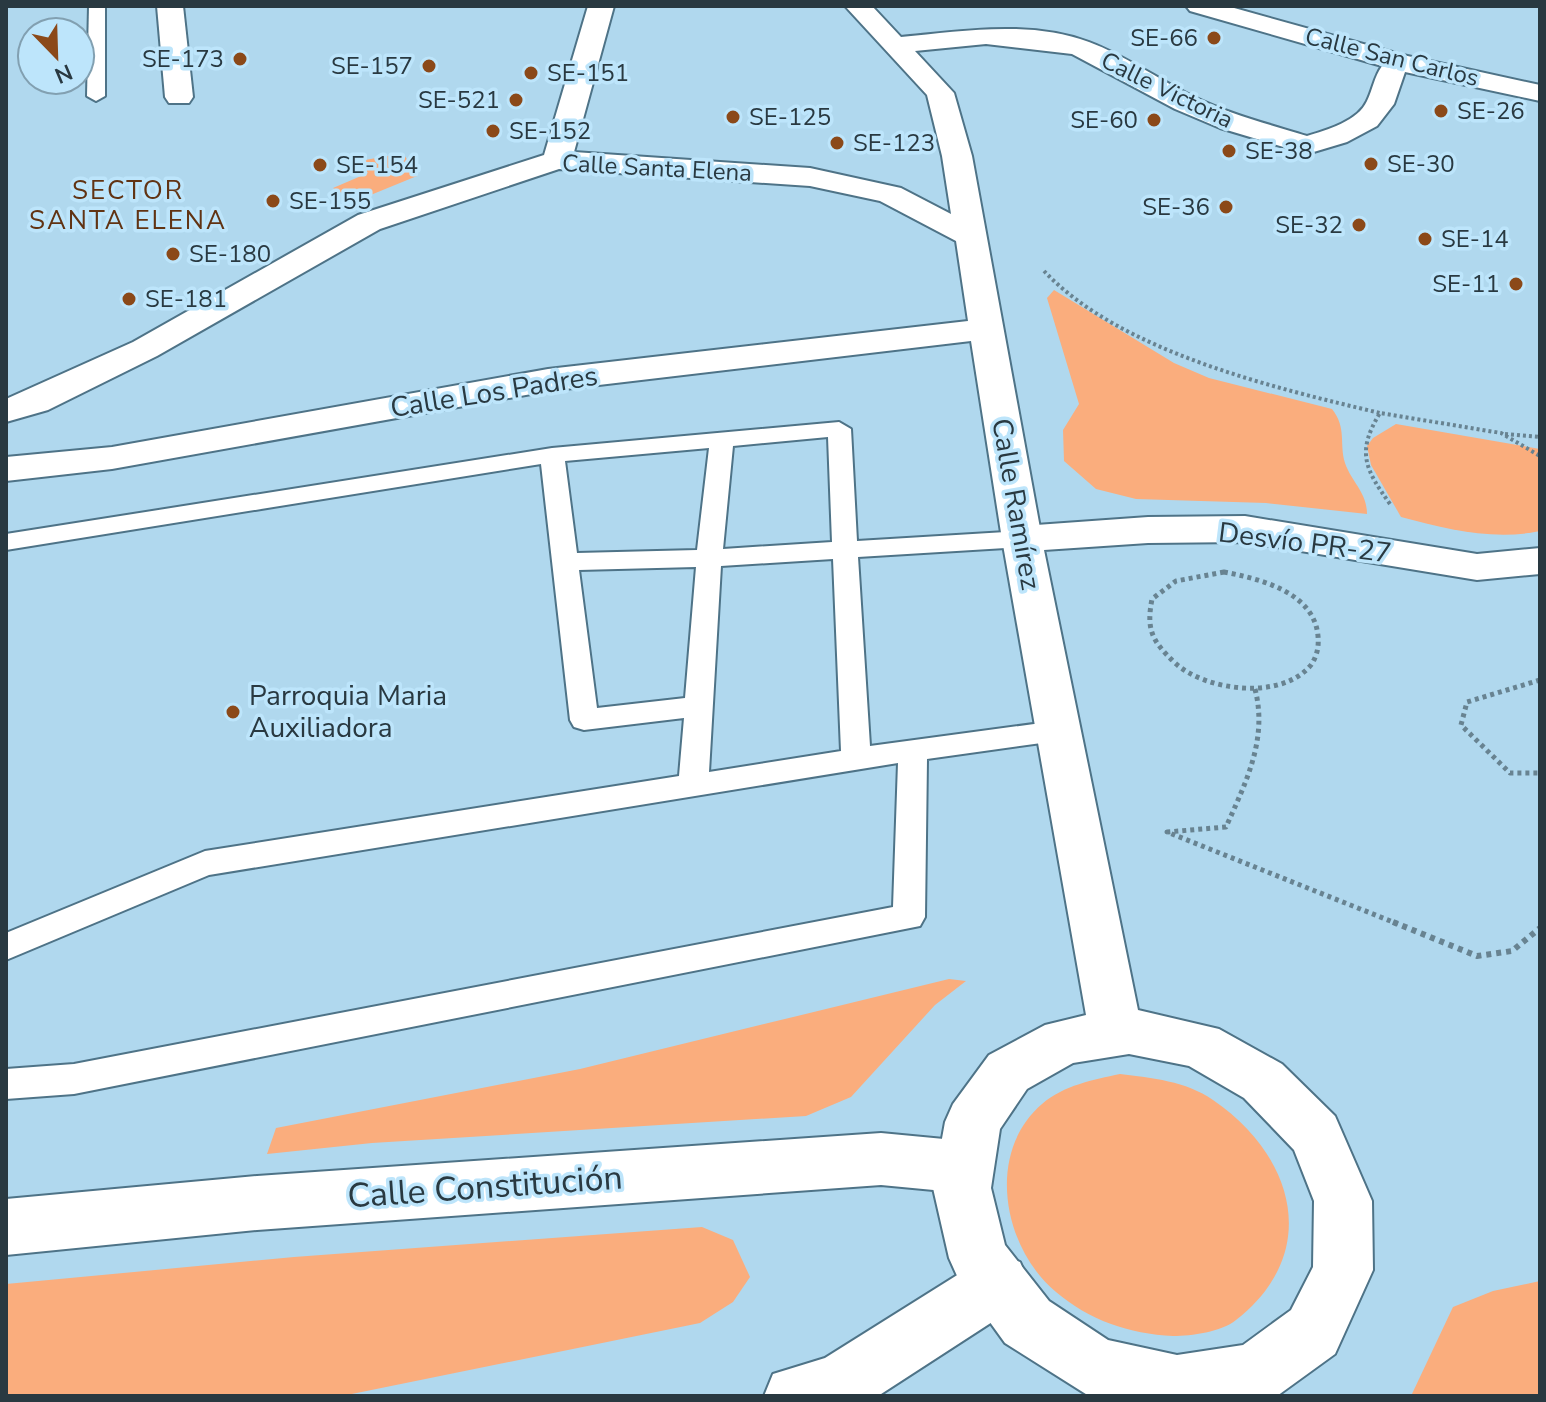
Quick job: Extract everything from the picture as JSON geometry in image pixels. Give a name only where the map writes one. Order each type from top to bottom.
[{"type":"street","points":[[170,6],[179,97]]},
{"type":"street","points":[[557,160],[601,6]]},
{"type":"street","name":"Calle Ramírez","points":[[858,6],[940,93],[957,156],[968,235],[1056,731],[1116,1033]]},
{"type":"street","name":"Calle San Carlos","points":[[1199,6],[1398,62],[1540,93]]},
{"type":"street","name":"Calle Victoria","points":[[896,45],[986,36],[1048,41],[1080,48],[1196,108],[1307,145],[1337,136],[1367,120],[1380,104],[1387,78],[1398,62]]},
{"type":"street","name":"Calle Santa Elena","points":[[6,411],[35,402],[145,349],[369,222],[557,160],[810,177],[890,194],[968,235]]},
{"type":"street","name":"Calle Los Padres","points":[[6,469],[112,458],[548,380],[985,329]]},
{"type":"street","name":"Desvío PR-27","points":[[1022,539],[1148,530],[1245,529],[1477,567],[1540,561]]},
{"type":"street","points":[[1129,1031],[1200,1045],[1263,1081],[1315,1134],[1343,1201],[1343,1270],[1313,1332],[1255,1374],[1145,1388],[1096,1368],[1027,1322],[979,1258],[962,1188],[973,1122],[1008,1072],[1064,1041],[1116,1033],[1129,1031]]},
{"type":"street","name":"Calle Constitución","points":[[6,1227],[257,1203],[881,1159],[965,1167]]},
{"type":"street","points":[[795,1396],[836,1387],[999,1283]]},
{"type":"lane","points":[[96,96],[97,6]]},
{"type":"lane","points":[[6,542],[552,455],[839,429],[848,549],[856,760]]},
{"type":"lane","points":[[693,785],[709,558],[722,439]]},
{"type":"lane","points":[[552,455],[584,720],[699,706]]},
{"type":"lane","points":[[564,562],[709,558],[1022,539]]},
{"type":"lane","points":[[6,947],[205,863],[913,750],[1056,731]]},
{"type":"lane","points":[[6,1084],[74,1079],[909,917],[913,750]]},
{"type":"path","points":[[1044,271],[1058,288],[1130,331],[1198,363],[1250,381],[1380,413],[1540,437]]},
{"type":"path","points":[[1380,413],[1363,437],[1365,461],[1396,513]]},
{"type":"path","points":[[1501,433],[1540,456]]},
{"type":"path","points":[[1224,572],[1264,581],[1299,601],[1314,619],[1320,639],[1316,657],[1304,673],[1282,684],[1255,689],[1224,687],[1195,678],[1171,663],[1154,645],[1146,626],[1146,607],[1156,592],[1174,579],[1197,573],[1224,572]]},
{"type":"path","points":[[1540,680],[1467,702],[1461,725],[1510,773],[1540,773]]},
{"type":"path","points":[[1255,689],[1260,704],[1259,742],[1226,827],[1167,832],[1477,956],[1512,951],[1540,928]]},
{"type":"shaded area","points":[[403,153],[417,176],[356,201],[333,188],[368,173],[360,161]]},
{"type":"shaded area","points":[[1054,290],[1174,363],[1209,378],[1332,409],[1341,429],[1345,463],[1362,493],[1367,514],[1266,503],[1136,499],[1096,489],[1064,461],[1063,430],[1079,404],[1047,298]]},
{"type":"shaded area","points":[[1396,424],[1540,449],[1540,531],[1488,534],[1401,517],[1371,465],[1367,446],[1373,438]]},
{"type":"shaded area","points":[[949,979],[966,981],[935,1005],[851,1097],[806,1116],[372,1143],[267,1154],[276,1128],[580,1069]]},
{"type":"shaded area","points":[[1120,1074],[1180,1084],[1213,1100],[1241,1123],[1263,1149],[1279,1177],[1288,1206],[1288,1236],[1280,1265],[1263,1294],[1236,1320],[1222,1328],[1173,1336],[1110,1324],[1056,1292],[1023,1251],[1013,1226],[1007,1173],[1013,1148],[1024,1124],[1042,1104],[1060,1092]]},
{"type":"shaded area","points":[[702,1227],[733,1240],[750,1277],[733,1302],[700,1323],[342,1396],[6,1396],[6,1284],[294,1257]]},
{"type":"shaded area","points":[[1540,1281],[1540,1396],[1411,1396],[1453,1307],[1493,1291]]},
{"type":"place","name":"SE-66","points":[[1214,38]]},
{"type":"place","name":"SE-173","points":[[240,59]]},
{"type":"place","name":"SE-157","points":[[429,66]]},
{"type":"place","name":"SE-151","points":[[531,73]]},
{"type":"place","name":"SE-521","points":[[516,100]]},
{"type":"place","name":"SE-26","points":[[1441,111]]},
{"type":"place","name":"SE-125","points":[[733,117]]},
{"type":"place","name":"SE-60","points":[[1154,120]]},
{"type":"place","name":"SE-152","points":[[493,131]]},
{"type":"place","name":"SE-123","points":[[837,143]]},
{"type":"place","name":"SE-38","points":[[1229,151]]},
{"type":"place","name":"SE-30","points":[[1371,164]]},
{"type":"place","name":"SE-154","points":[[320,165]]},
{"type":"place","name":"SE-155","points":[[273,201]]},
{"type":"place","name":"SE-36","points":[[1226,207]]},
{"type":"place","name":"SE-32","points":[[1359,225]]},
{"type":"place","name":"SE-14","points":[[1425,239]]},
{"type":"place","name":"SE-180","points":[[173,254]]},
{"type":"place","name":"SE-11","points":[[1516,284]]},
{"type":"place","name":"SE-181","points":[[129,299]]},
{"type":"place","name":"Parroquia Maria Auxiliadora","points":[[233,712]]},
{"type":"district","name":"SECTOR SANTA ELENA","points":[[128,205]]}]
